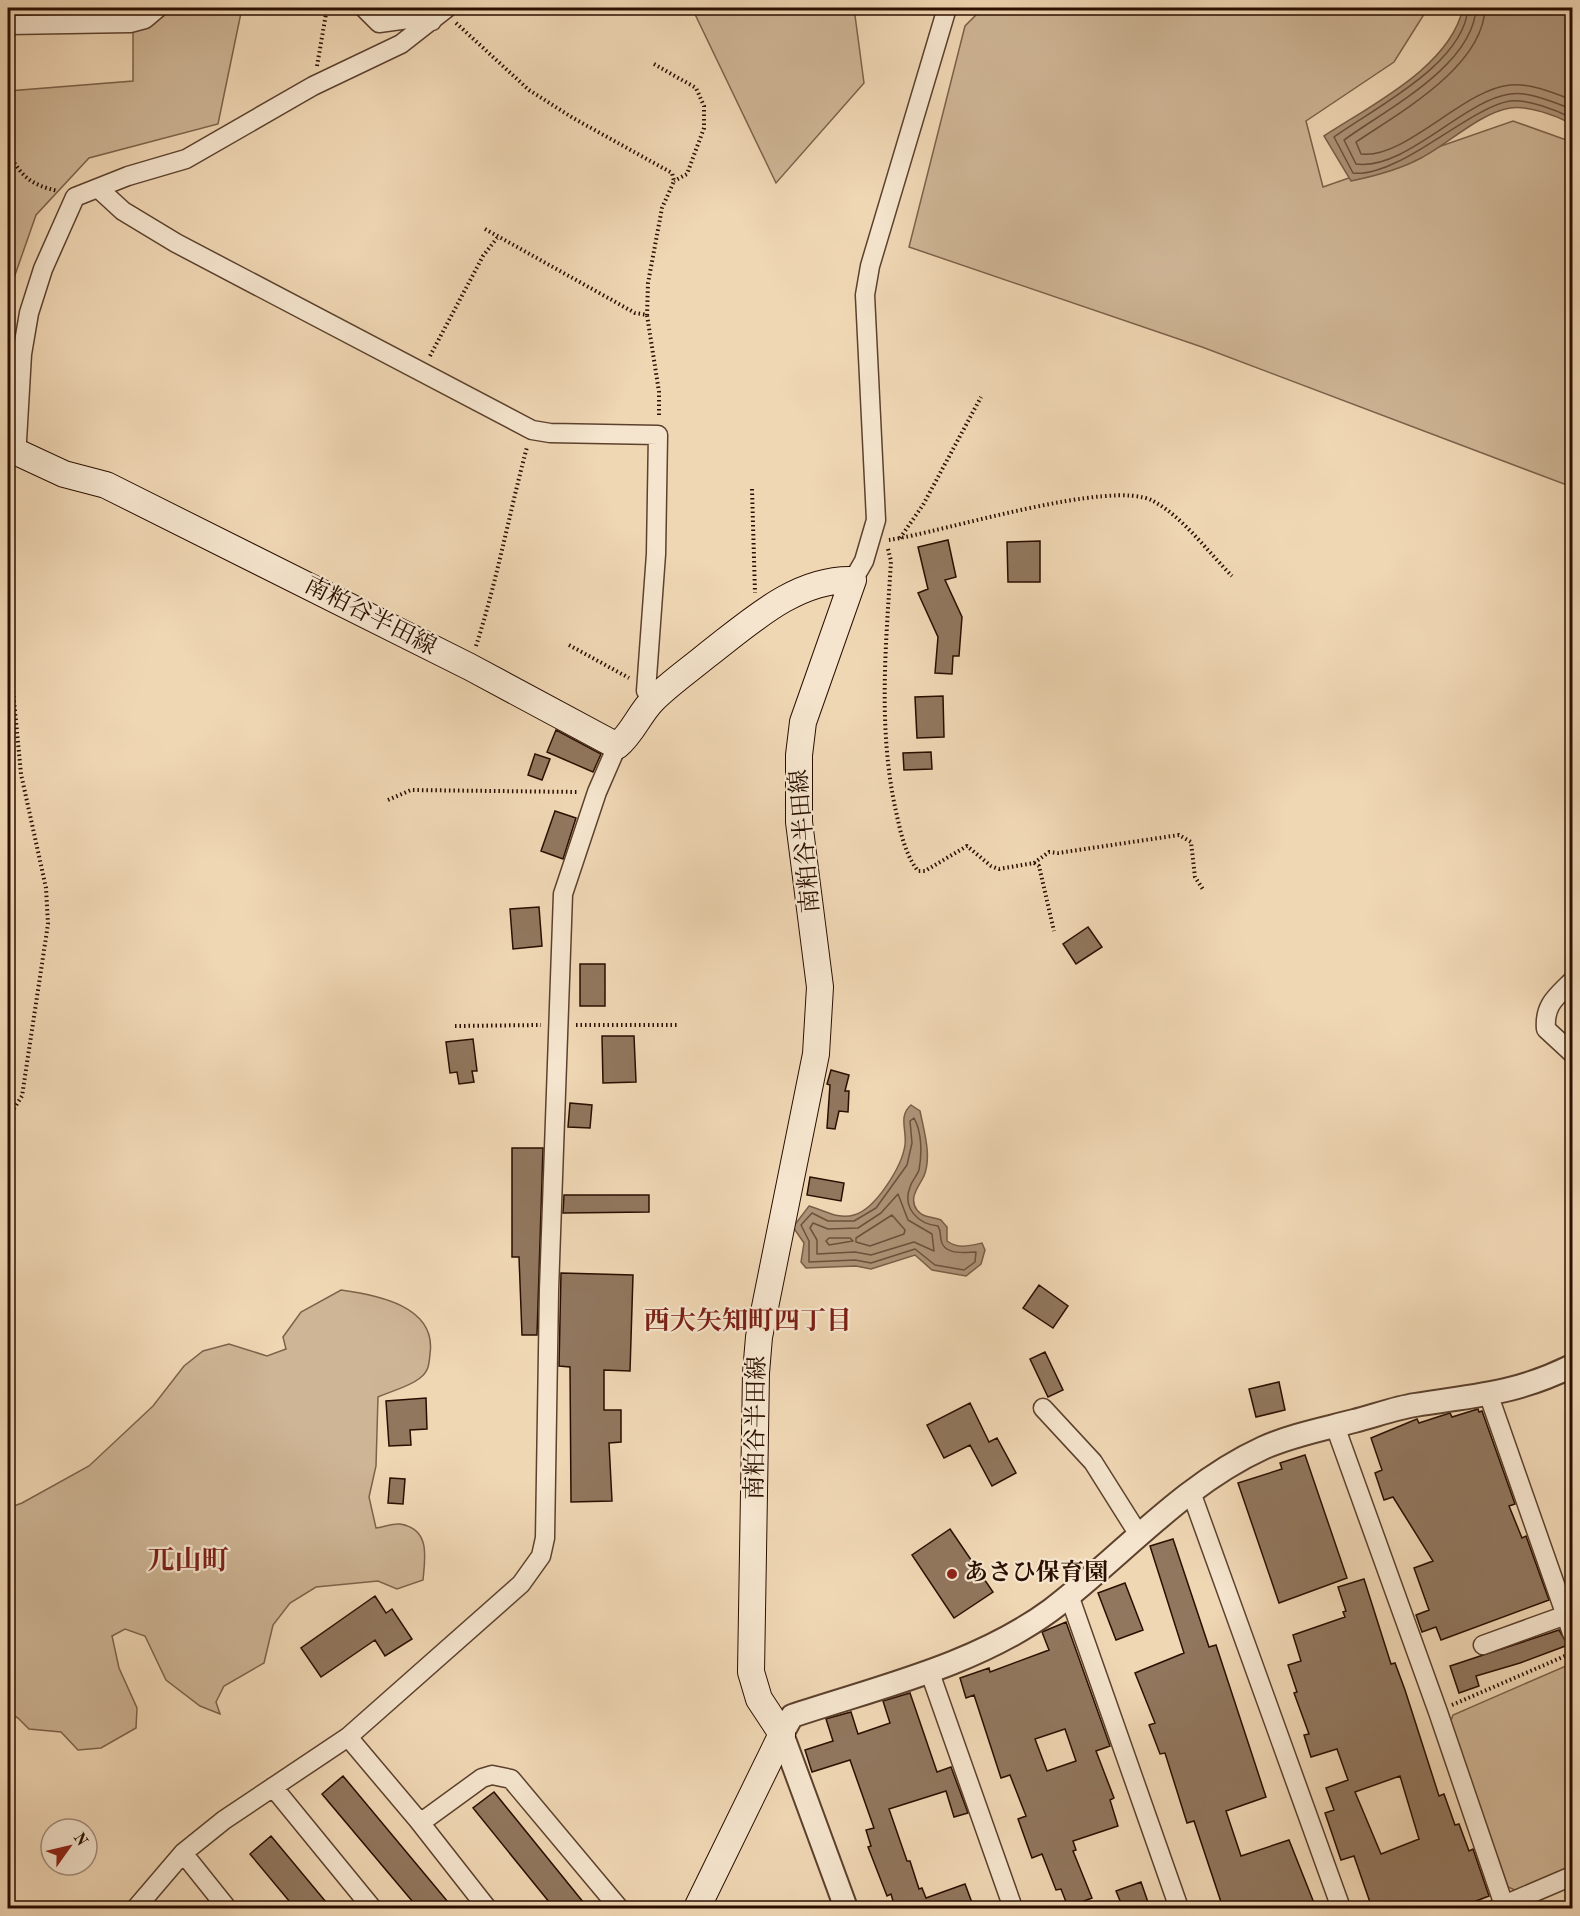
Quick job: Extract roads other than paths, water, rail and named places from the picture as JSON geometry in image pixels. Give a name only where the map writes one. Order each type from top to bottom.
[{"type":"main road","name":"南粕谷半田線","points":[[9,453],[64,474],[106,485],[470,667],[617,746]]},
{"type":"main road","points":[[617,746],[630,735],[649,694],[759,615],[780,602],[832,579],[853,580]]},
{"type":"main road","name":"南粕谷半田線","points":[[782,1734],[759,1699],[751,1672],[756,1372],[759,1337],[816,1054],[820,987],[800,822],[799,755],[803,722],[853,580]]},
{"type":"main road","points":[[697,1908],[782,1734]]},
{"type":"street","points":[[8,25],[130,23],[145,19],[158,8]]},
{"type":"street","points":[[364,8],[379,23],[441,14]]},
{"type":"street","points":[[853,580],[864,561],[876,520],[865,295],[870,266],[947,8]]},
{"type":"street","points":[[9,453],[17,441],[22,354],[29,313],[43,269],[75,197],[186,159],[313,86],[401,44],[441,14]]},
{"type":"street","points":[[99,189],[123,211],[176,243],[532,429],[550,433],[658,435],[656,554],[649,694]]},
{"type":"street","points":[[136,1908],[183,1853],[224,1820],[348,1737],[521,1584],[540,1556],[545,1539],[549,1279],[563,894],[597,792],[617,746]]},
{"type":"street","points":[[1572,981],[1548,1005],[1545,1016],[1546,1029],[1572,1053]]},
{"type":"street","points":[[846,1908],[782,1734],[792,1716],[929,1670],[1007,1638],[1069,1595],[1191,1492],[1262,1449],[1299,1435],[1413,1405],[1489,1396],[1546,1379],[1572,1366]]},
{"type":"street","points":[[1489,1396],[1572,1633]]},
{"type":"street","points":[[1043,1408],[1093,1462],[1140,1535]]},
{"type":"street","points":[[1335,1426],[1438,1712],[1502,1907],[1572,1876]]},
{"type":"street","points":[[1191,1492],[1341,1908]]},
{"type":"street","points":[[1069,1595],[1179,1908]]},
{"type":"street","points":[[1483,1645],[1566,1615]]},
{"type":"street","points":[[929,1670],[1013,1908]]},
{"type":"street","points":[[348,1737],[418,1820],[487,1908]]},
{"type":"street","points":[[418,1820],[427,1818],[482,1778],[492,1775],[511,1779],[619,1908]]},
{"type":"street","points":[[273,1787],[372,1908]]},
{"type":"street","points":[[183,1853],[227,1908]]},
{"type":"water","points":[[1463,8],[1572,8],[1572,124],[1534,110],[1510,108],[1476,122],[1413,162],[1387,172],[1351,181],[1324,136],[1385,97],[1426,66],[1442,49],[1455,29]]},
{"type":"water","points":[[911,1105],[920,1111],[927,1152],[924,1176],[915,1192],[915,1206],[923,1215],[941,1220],[947,1227],[947,1241],[951,1244],[964,1246],[982,1243],[985,1250],[981,1264],[966,1276],[932,1270],[915,1255],[871,1269],[856,1266],[806,1268],[801,1262],[804,1243],[793,1227],[809,1206],[848,1216],[862,1211],[879,1196],[887,1186],[903,1154],[904,1119]]},
{"type":"place","name":"あさひ保育園","points":[[952,1574]]},
{"type":"district","name":"西大矢知町四丁目","points":[[748,1322]]},
{"type":"district","name":"兀山町","points":[[188,1561]]}]
